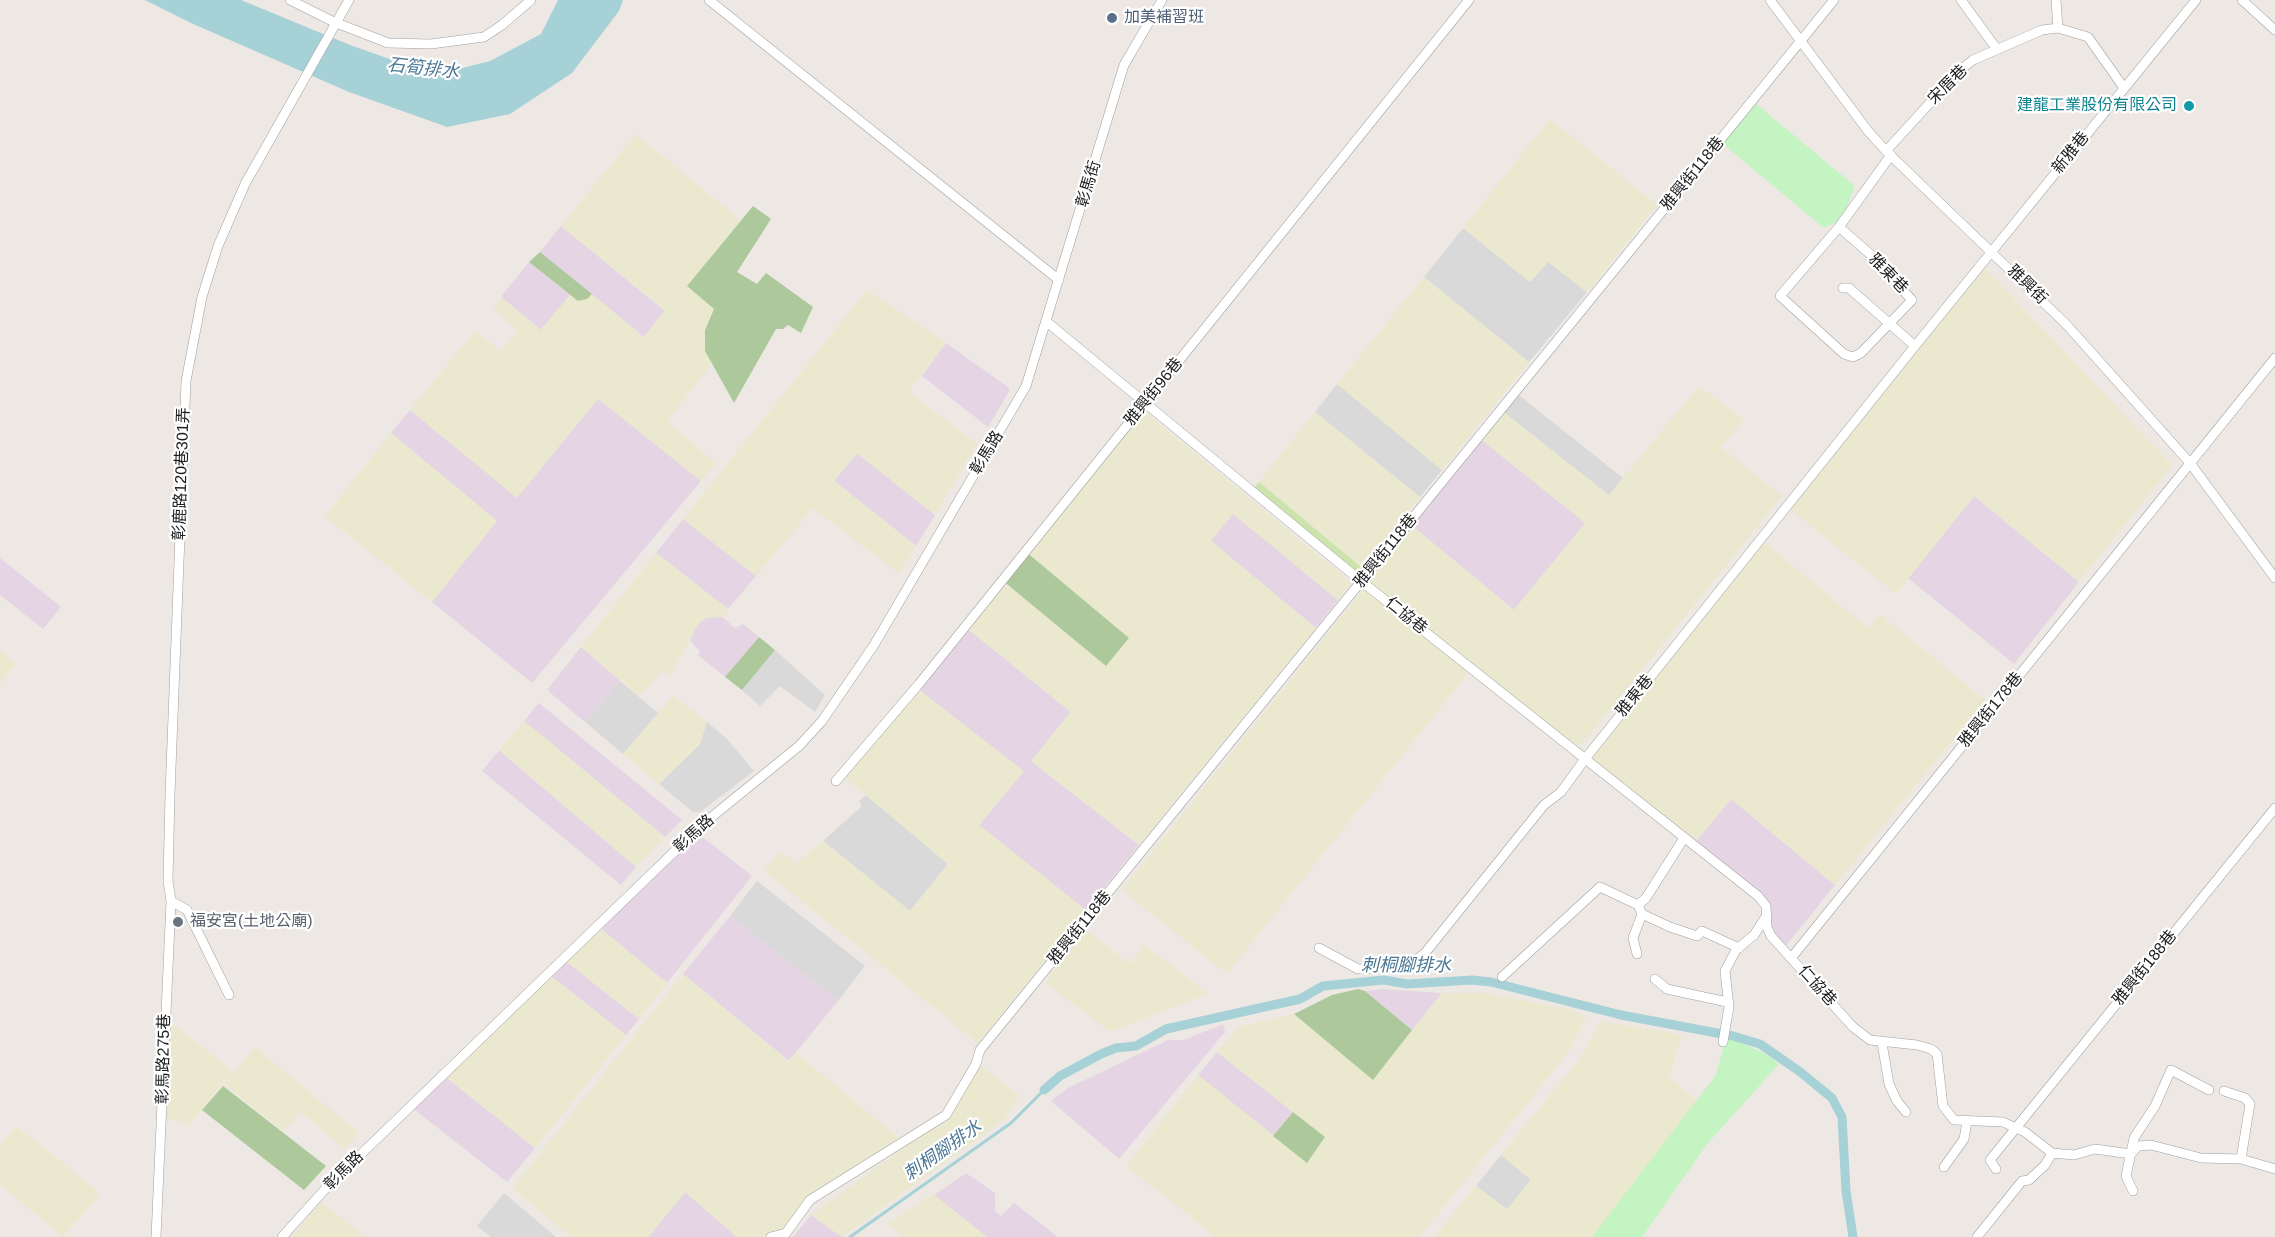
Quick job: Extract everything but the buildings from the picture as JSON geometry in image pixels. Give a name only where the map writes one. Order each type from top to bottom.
[{"type":"street","points":[[290,0],[334,22],[388,43],[431,44],[484,37],[531,0]]},
{"type":"street","name":"彰鹿路120巷301弄","points":[[168,881],[183,423],[194,331],[218,246],[245,184],[334,22],[349,0]]},
{"type":"street","points":[[709,0],[1059,280]]},
{"type":"street","name":"彰馬街","points":[[1032,375],[1125,65],[1162,0]]},
{"type":"street","name":"雅興街96巷","points":[[836,781],[1147,402],[1469,0]]},
{"type":"street","name":"雅興街","points":[[1770,0],[1889,153],[2066,324],[2190,463],[2275,579]]},
{"type":"street","name":"雅興街118巷","points":[[771,1237],[786,1233],[810,1200],[946,1114],[976,1064],[980,1050],[1834,0]]},
{"type":"street","points":[[1961,0],[1996,48]]},
{"type":"street","points":[[2056,0],[2058,28],[2093,41],[2124,88]]},
{"type":"street","name":"新雅巷","points":[[1992,251],[2196,0]]},
{"type":"street","points":[[2242,0],[2275,30]]},
{"type":"street","name":"宋厝巷","points":[[1889,153],[1959,71],[1996,48],[2032,33],[2058,28]]},
{"type":"street","name":"雅東巷","points":[[1839,227],[1886,268],[1894,282],[1912,300],[1861,353],[1849,356],[1781,300],[1780,296],[1839,227],[1889,153]]},
{"type":"street","name":"雅東巷","points":[[1319,948],[1358,969],[1407,967],[1425,953],[1544,805],[1561,792],[1992,251]]},
{"type":"street","name":"雅東巷","points":[[1843,288],[1849,288],[1915,346]]},
{"type":"street","name":"仁協巷","points":[[1047,322],[1147,402],[1361,581],[1758,896],[1766,906],[1767,927],[1772,936],[1853,1027],[1870,1040],[1917,1045],[1931,1049],[1936,1054],[1943,1106],[1947,1115],[1954,1120],[1967,1122]]},
{"type":"street","name":"雅興街178巷","points":[[1792,957],[2275,358]]},
{"type":"street","name":"彰馬路","points":[[282,1237],[360,1154],[703,824],[799,746],[822,721],[874,645],[1032,375]]},
{"type":"street","name":"雅興街188巷","points":[[1996,1169],[1990,1160],[2275,808]]},
{"type":"street","points":[[1637,954],[1633,938],[1640,909],[1684,838]]},
{"type":"street","name":"彰馬路275巷","points":[[156,1237],[171,901],[168,881]]},
{"type":"street","points":[[1502,977],[1600,886],[1640,909],[1697,936],[1702,931],[1739,948]]},
{"type":"street","points":[[171,901],[187,910],[229,995]]},
{"type":"street","points":[[1723,1042],[1729,1007],[1725,970],[1739,948],[1754,935],[1767,915]]},
{"type":"street","points":[[1655,979],[1667,989],[1727,1002]]},
{"type":"street","points":[[1882,1043],[1889,1084],[1897,1101],[1906,1112]]},
{"type":"street","points":[[2133,1191],[2126,1176],[2134,1138],[2155,1106],[2171,1070],[2209,1090]]},
{"type":"street","points":[[2224,1091],[2245,1098],[2250,1104],[2241,1159]]},
{"type":"street","points":[[1944,1167],[1964,1139],[1967,1122],[2003,1122],[2016,1128],[2052,1153],[2074,1155],[2095,1149],[2131,1154]]},
{"type":"street","points":[[2131,1154],[2138,1146],[2151,1145],[2201,1158],[2241,1159],[2275,1169]]},
{"type":"street","points":[[1977,1237],[2022,1181],[2029,1180],[2045,1165],[2052,1153]]},
{"type":"shaded area","points":[[561,226],[665,311],[644,338],[540,252]]},
{"type":"shaded area","points":[[1463,228],[1530,282],[1548,262],[1587,292],[1529,362],[1424,277]]},
{"type":"shaded area","points":[[529,262],[570,295],[541,330],[501,297]]},
{"type":"shaded area","points":[[946,343],[1010,390],[988,427],[922,376]]},
{"type":"shaded area","points":[[1337,384],[1442,470],[1420,497],[1315,412]]},
{"type":"shaded area","points":[[1515,392],[1623,478],[1609,496],[1501,410]]},
{"type":"shaded area","points":[[598,398],[701,481],[532,683],[432,602],[497,521],[391,433],[410,410],[517,497]]},
{"type":"shaded area","points":[[1479,438],[1586,523],[1514,610],[1410,524]]},
{"type":"shaded area","points":[[857,453],[935,515],[916,546],[834,481]]},
{"type":"shaded area","points":[[1974,496],[2079,582],[2014,664],[1908,578]]},
{"type":"shaded area","points":[[1233,513],[1338,600],[1316,628],[1210,541]]},
{"type":"shaded area","points":[[683,519],[756,576],[728,609],[656,553]]},
{"type":"shaded area","points":[[0,558],[61,607],[43,629],[0,595]]},
{"type":"shaded area","points":[[709,616],[722,617],[735,628],[743,624],[759,637],[725,677],[698,655],[700,652],[690,640],[698,624]]},
{"type":"shaded area","points":[[964,626],[1071,712],[1031,761],[1139,845],[1086,910],[979,825],[1023,772],[914,686]]},
{"type":"shaded area","points":[[581,647],[620,681],[585,722],[547,690]]},
{"type":"shaded area","points":[[775,650],[825,695],[815,712],[780,686],[760,706],[742,690]]},
{"type":"shaded area","points":[[620,681],[658,713],[623,754],[585,722]]},
{"type":"shaded area","points":[[539,703],[682,820],[665,837],[524,721]]},
{"type":"shaded area","points":[[707,722],[726,738],[754,771],[700,812],[693,812],[659,784],[700,744]]},
{"type":"shaded area","points":[[499,750],[636,867],[621,885],[482,771]]},
{"type":"shaded area","points":[[866,795],[948,864],[910,911],[823,841],[862,806],[859,801]]},
{"type":"shaded area","points":[[1731,799],[1835,885],[1784,948],[1770,937],[1760,901],[1692,846]]},
{"type":"shaded area","points":[[695,831],[752,876],[667,983],[595,925]]},
{"type":"shaded area","points":[[757,881],[865,966],[838,1001],[730,916]]},
{"type":"shaded area","points":[[730,916],[838,1001],[789,1061],[683,974]]},
{"type":"shaded area","points":[[562,958],[639,1019],[626,1035],[547,973]]},
{"type":"shaded area","points":[[1382,989],[1442,993],[1412,1030],[1365,991]]},
{"type":"shaded area","points":[[1223,1024],[1225,1032],[1119,1159],[1051,1101],[1068,1088],[1168,1040],[1184,1040]]},
{"type":"shaded area","points":[[1217,1052],[1293,1112],[1273,1136],[1198,1075]]},
{"type":"shaded area","points":[[443,1075],[535,1148],[507,1182],[411,1107]]},
{"type":"shaded area","points":[[1501,1155],[1531,1180],[1507,1209],[1476,1186]]},
{"type":"shaded area","points":[[966,1173],[995,1193],[995,1211],[1001,1216],[1014,1203],[1058,1237],[987,1237],[934,1195]]},
{"type":"shaded area","points":[[685,1192],[737,1237],[648,1237]]},
{"type":"shaded area","points":[[504,1193],[556,1237],[491,1237],[477,1226]]},
{"type":"shaded area","points":[[811,1215],[842,1237],[793,1237]]},
{"type":"green space","points":[[1756,104],[1855,186],[1842,219],[1824,228],[1723,144]]},
{"type":"green space","points":[[1550,119],[1657,205],[1587,292],[1548,262],[1530,282],[1463,228]]},
{"type":"green space","points":[[636,134],[740,220],[687,286],[714,309],[707,322],[704,337],[711,365],[667,421],[716,463],[701,481],[598,399],[517,498],[410,410],[475,331],[501,352],[518,330],[493,309],[501,297],[541,330],[570,295],[578,301],[587,299],[592,294],[644,337],[665,310],[561,226]]},
{"type":"green space","points":[[753,206],[771,219],[737,272],[757,284],[766,273],[813,307],[801,333],[788,325],[783,329],[776,329],[734,403],[705,351],[705,330],[714,309],[687,286]]},
{"type":"green space","points":[[540,252],[592,294],[587,299],[578,301],[529,262]]},
{"type":"green space","points":[[1983,266],[2172,465],[2079,582],[1974,496],[1896,594],[1788,508]]},
{"type":"green space","points":[[1424,277],[1529,362],[1442,470],[1337,384]]},
{"type":"green space","points":[[867,290],[946,343],[908,392],[977,444],[935,515],[857,453],[834,481],[916,546],[899,574],[813,508],[756,576],[683,519]]},
{"type":"green space","points":[[1699,386],[1744,420],[1721,447],[1782,496],[1583,743],[1571,747],[1366,580],[1410,524],[1514,610],[1585,523],[1479,438],[1501,410],[1609,495]]},
{"type":"green space","points":[[1140,408],[1352,583],[1338,600],[1233,514],[1211,541],[1316,628],[1139,845],[1031,761],[1071,712],[964,626],[1002,580],[1106,666],[1129,639],[1025,551]]},
{"type":"green space","points":[[1315,412],[1420,497],[1362,568],[1259,482]]},
{"type":"green space","points":[[391,433],[497,521],[432,602],[325,516]]},
{"type":"green space","points":[[1259,482],[1362,568],[1356,573],[1254,488]]},
{"type":"green space","points":[[1762,540],[1868,628],[1880,614],[1985,700],[1835,885],[1731,799],[1692,846],[1586,760]]},
{"type":"green space","points":[[1025,551],[1129,638],[1106,666],[1002,580]]},
{"type":"green space","points":[[656,553],[728,609],[728,613],[722,617],[705,618],[698,624],[671,675],[662,672],[639,696],[581,647]]},
{"type":"green space","points":[[1364,588],[1469,672],[1227,974],[1122,890]]},
{"type":"green space","points":[[759,637],[775,650],[742,690],[725,677]]},
{"type":"green space","points":[[0,651],[16,664],[0,684]]},
{"type":"green space","points":[[914,686],[1024,771],[979,825],[1086,910],[978,1043],[764,871],[780,852],[797,863],[823,841],[910,911],[948,864],[843,776]]},
{"type":"green space","points":[[673,696],[707,722],[700,744],[659,784],[623,754]]},
{"type":"green space","points":[[524,721],[665,837],[636,867],[499,750]]},
{"type":"green space","points":[[595,924],[667,983],[639,1019],[562,958]]},
{"type":"green space","points":[[1086,930],[1130,964],[1145,945],[1208,994],[1110,1032],[1045,982]]},
{"type":"green space","points":[[547,973],[626,1035],[535,1148],[443,1075]]},
{"type":"green space","points":[[683,974],[788,1061],[796,1053],[900,1139],[812,1201],[782,1237],[737,1237],[685,1192],[648,1237],[571,1237],[515,1190],[514,1186]]},
{"type":"green space","points":[[1358,989],[1365,991],[1412,1030],[1373,1080],[1294,1014],[1332,995]]},
{"type":"green space","points":[[1442,993],[1484,993],[1568,1009],[1587,1016],[1570,1049],[1419,1237],[1216,1237],[1126,1166],[1198,1075],[1307,1162],[1325,1137],[1217,1052],[1238,1027],[1294,1014],[1373,1079]]},
{"type":"green space","points":[[169,1021],[232,1071],[188,1127],[181,1121],[166,1119]]},
{"type":"green space","points":[[1601,1021],[1682,1035],[1669,1076],[1697,1101],[1596,1237],[1434,1237],[1476,1186],[1507,1209],[1531,1180],[1501,1155],[1579,1060]]},
{"type":"green space","points":[[1727,1035],[1769,1056],[1779,1064],[1707,1144],[1642,1237],[1592,1237],[1716,1075]]},
{"type":"green space","points":[[255,1047],[359,1133],[345,1149],[301,1112],[283,1131],[224,1084]]},
{"type":"green space","points":[[977,1063],[1019,1095],[1005,1119],[842,1237],[811,1215],[947,1117]]},
{"type":"green space","points":[[223,1086],[326,1166],[304,1190],[202,1110]]},
{"type":"green space","points":[[1293,1112],[1325,1137],[1307,1163],[1273,1136]]},
{"type":"green space","points":[[16,1126],[98,1191],[97,1198],[63,1237],[0,1184],[0,1146]]},
{"type":"green space","points":[[933,1194],[987,1237],[904,1237],[887,1224]]},
{"type":"green space","points":[[321,1202],[365,1237],[291,1237]]},
{"type":"water","points":[[145,0],[241,0],[350,45],[435,75],[490,61],[541,34],[558,0],[623,0],[619,11],[572,73],[510,114],[447,127],[349,92],[191,23]]},
{"type":"waterway","name":"刺桐腳排水","points":[[1044,1090],[1060,1076],[1101,1054],[1116,1048],[1136,1046],[1166,1029],[1300,999],[1323,986],[1384,980],[1407,984],[1472,980],[1491,982],[1621,1015],[1733,1036],[1760,1044],[1799,1071],[1832,1098],[1842,1117],[1846,1191],[1853,1237]]},
{"type":"waterway","name":"刺桐腳排水","points":[[850,1237],[1011,1123],[1044,1090]]},
{"type":"place","name":"加美補習班","points":[[1112,18]]},
{"type":"place","name":"建龍工業股份有限公司","points":[[2189,106]]},
{"type":"place","name":"福安宮(土地公廟)","points":[[178,922]]},
{"type":"water label","name":"石筍排水","points":[[423,69]]}]
